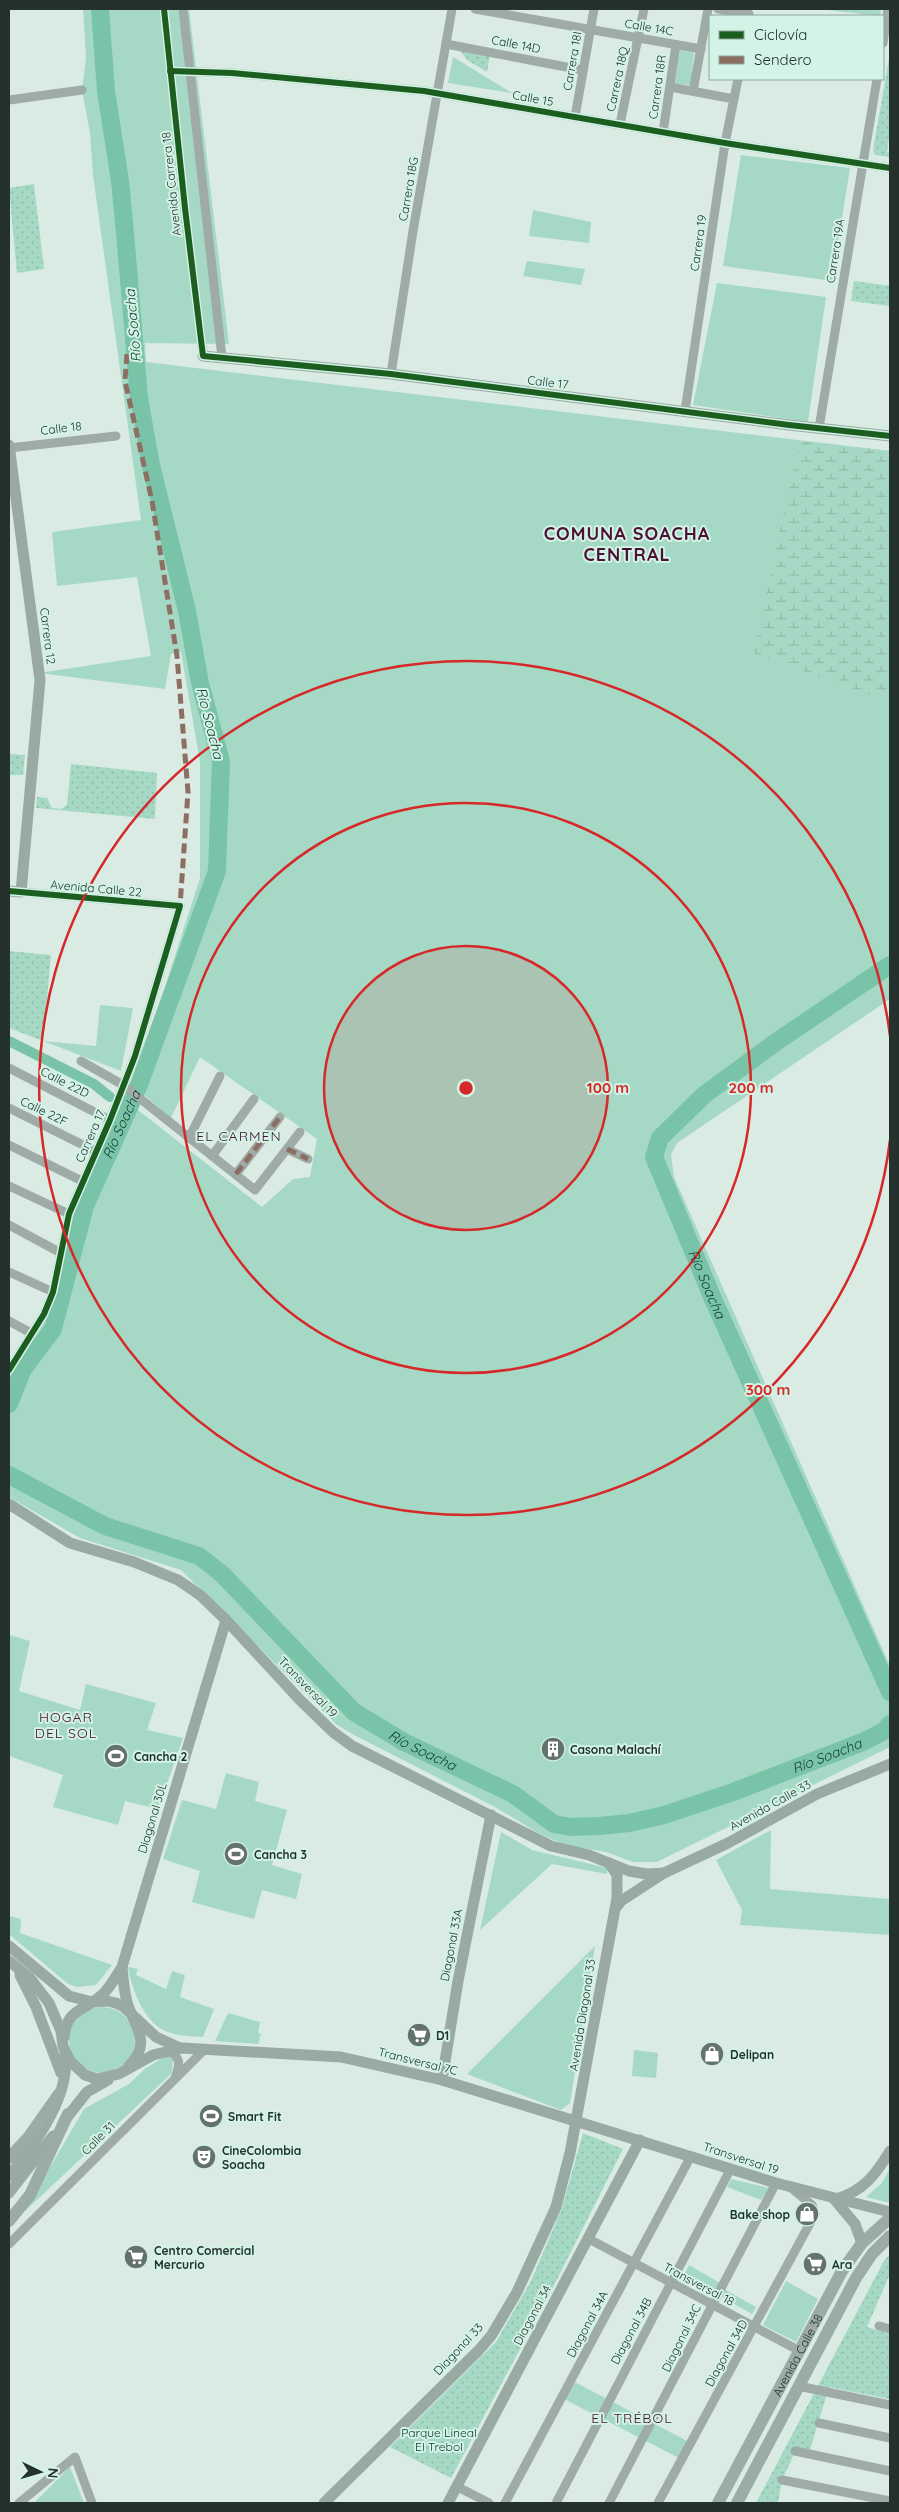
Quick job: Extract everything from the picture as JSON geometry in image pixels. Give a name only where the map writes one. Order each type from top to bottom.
[{"type":"main road","name":"Calle 17","points":[[203,356],[391,374],[890,436]]},
{"type":"main road","name":"Carrera 12","points":[[9,447],[40,680],[22,892]]},
{"type":"main road","name":"Avenida Calle 22","points":[[9,891],[22,892]]},
{"type":"main road","name":"Transversal 19","points":[[9,1504],[70,1543],[134,1562],[178,1580],[200,1596],[226,1620],[300,1700],[333,1732],[352,1746],[550,1846],[589,1855],[629,1871],[664,1874]]},
{"type":"main road","name":"Diagonal 30L","points":[[122,1967],[226,1620]]},
{"type":"main road","name":"Avenida Calle 33","points":[[614,1911],[621,1901],[664,1874],[728,1843],[816,1794],[890,1764]]},
{"type":"main road","name":"Diagonal 33A","points":[[442,2080],[458,1981],[491,1815]]},
{"type":"main road","name":"Avenida Diagonal 33","points":[[578,2122],[618,1883],[615,1870],[608,1862]]},
{"type":"main road","points":[[9,1946],[62,1992],[76,1999],[116,2003],[132,2015]]},
{"type":"main road","points":[[9,2176],[40,2132],[60,2090],[66,2068],[61,2030],[49,2003],[30,1978],[10,1962]]},
{"type":"main road","points":[[9,2158],[28,2138],[60,2090],[60,2070],[50,2042],[30,1992],[10,1962]]},
{"type":"main road","points":[[63,2046],[68,2022],[80,2008],[103,1994],[122,1967]]},
{"type":"main road","points":[[9,2193],[39,2157],[68,2114],[86,2092],[119,2074],[137,2058],[140,2048],[139,2027],[127,2002],[122,1967]]},
{"type":"main road","name":"Transversal 7C","points":[[132,2015],[156,2037],[182,2048]]},
{"type":"main road","name":"Transversal 7C","points":[[63,2046],[76,2068],[86,2075],[97,2079],[119,2074],[153,2055],[182,2048],[341,2057],[442,2080],[640,2140]]},
{"type":"main road","points":[[9,2221],[30,2195],[68,2114]]},
{"type":"main road","name":"Diagonal 33","points":[[324,2503],[491,2336],[517,2292],[556,2206],[578,2122]]},
{"type":"main road","name":"Transversal 19","points":[[640,2140],[730,2170],[835,2200],[890,2212]]},
{"type":"main road","name":"Diagonal 34","points":[[448,2503],[640,2140]]},
{"type":"main road","points":[[862,2243],[855,2224],[835,2200],[853,2194],[866,2185],[890,2151]]},
{"type":"main road","name":"Avenida Calle 38","points":[[718,2503],[798,2350],[842,2271],[862,2243],[890,2218]]},
{"type":"main road","name":"Avenida Calle 38","points":[[737,2503],[856,2278],[872,2254],[890,2236]]},
{"type":"street","name":"Avenida Carrera 18","points":[[164,9],[203,356]]},
{"type":"street","points":[[183,9],[222,357]]},
{"type":"street","name":"Carrera 18G","points":[[391,374],[413,227],[452,9]]},
{"type":"street","name":"Calle 14C","points":[[475,9],[701,49]]},
{"type":"street","points":[[528,19],[530,9]]},
{"type":"street","name":"Carrera 18I","points":[[575,117],[594,9]]},
{"type":"street","name":"Carrera 18Q","points":[[620,124],[644,9]]},
{"type":"street","points":[[694,91],[708,9]]},
{"type":"street","points":[[718,9],[749,13]]},
{"type":"street","points":[[884,35],[888,9]]},
{"type":"street","name":"Calle 14D","points":[[446,44],[582,70]]},
{"type":"street","name":"Carrera 18R","points":[[663,132],[676,45]]},
{"type":"street","name":"Calle 15","points":[[170,71],[189,70],[437,94],[725,143],[890,168]]},
{"type":"street","name":"Carrera 19","points":[[685,411],[725,143],[738,80]]},
{"type":"street","name":"Carrera 19A","points":[[819,428],[877,80]]},
{"type":"street","points":[[670,87],[734,98]]},
{"type":"street","points":[[9,100],[82,90]]},
{"type":"street","name":"Calle 18","points":[[9,447],[116,436]]},
{"type":"street","name":"Avenida Calle 22","points":[[22,892],[180,906]]},
{"type":"street","name":"Carrera 17","points":[[9,1370],[44,1314],[53,1292],[69,1214],[95,1151],[126,1088],[180,906]]},
{"type":"street","points":[[81,1061],[126,1088],[255,1190],[300,1132]]},
{"type":"street","name":"Calle 22D","points":[[9,1068],[110,1120]]},
{"type":"street","points":[[189,1138],[220,1076]]},
{"type":"street","points":[[212,1156],[254,1099]]},
{"type":"street","name":"Calle 22F","points":[[9,1108],[95,1151]]},
{"type":"street","points":[[236,1174],[280,1117]]},
{"type":"street","points":[[9,1145],[82,1181]]},
{"type":"street","points":[[286,1149],[308,1159]]},
{"type":"street","points":[[9,1186],[69,1214]]},
{"type":"street","points":[[9,1225],[61,1253]]},
{"type":"street","points":[[9,1272],[53,1292]]},
{"type":"street","points":[[9,1321],[31,1333]]},
{"type":"street","name":"Calle 31","points":[[9,2244],[205,2050]]},
{"type":"street","points":[[167,2051],[177,2055],[179,2060],[174,2080]]},
{"type":"street","name":"Diagonal 34A","points":[[505,2503],[691,2156]]},
{"type":"street","name":"Diagonal 34B","points":[[556,2503],[730,2170]]},
{"type":"street","name":"Diagonal 34C","points":[[609,2503],[653,2423],[711,2305],[776,2183]]},
{"type":"street","name":"Diagonal 34D","points":[[658,2503],[815,2214],[812,2205],[790,2187]]},
{"type":"street","name":"Transversal 18","points":[[589,2239],[670,2284],[798,2350]]},
{"type":"street","points":[[880,2326],[890,2329]]},
{"type":"street","points":[[798,2386],[890,2405]]},
{"type":"street","points":[[819,2424],[890,2438]]},
{"type":"street","points":[[795,2451],[890,2471]]},
{"type":"street","points":[[19,2503],[75,2457],[92,2503]]},
{"type":"street","points":[[782,2480],[890,2501]]},
{"type":"street","points":[[456,2486],[489,2503]]},
{"type":"green space","points":[[83,9],[189,9],[229,344],[145,343],[146,362],[890,451],[890,999],[677,1143],[671,1155],[674,1177],[890,1666],[890,1747],[657,1862],[633,1862],[606,1852],[565,1845],[538,1833],[495,1807],[354,1735],[337,1725],[181,1570],[80,1538],[9,1497],[9,1382],[53,1307],[74,1216],[134,1083],[200,878],[200,762],[181,652],[171,654],[165,689],[39,673],[151,656],[137,577],[57,586],[52,532],[141,520],[93,175],[90,133],[82,90],[86,58]],"holes":[[[200,1057],[317,1139],[310,1177],[293,1179],[262,1207],[138,1110],[137,1104],[142,1093],[171,1118]]]},
{"type":"green space","points":[[818,9],[881,9],[880,15]]},
{"type":"green space","points":[[459,49],[490,54],[487,72],[467,60]]},
{"type":"green space","points":[[680,50],[694,53],[690,85],[675,84]]},
{"type":"green space","points":[[890,53],[890,130],[887,152],[890,153],[890,157],[875,155],[873,150]]},
{"type":"green space","points":[[453,57],[512,93],[448,83]]},
{"type":"green space","points":[[741,155],[850,168],[832,281],[723,266]]},
{"type":"green space","points":[[34,184],[44,269],[17,273],[9,188]]},
{"type":"green space","points":[[533,210],[591,222],[589,243],[529,236]]},
{"type":"green space","points":[[527,261],[585,269],[581,285],[523,276]]},
{"type":"green space","points":[[854,281],[890,286],[890,306],[851,301]]},
{"type":"green space","points":[[717,283],[826,297],[808,422],[693,405]]},
{"type":"green space","points":[[800,441],[890,451],[890,702],[753,653]]},
{"type":"green space","points":[[9,754],[25,755],[23,775],[9,775]]},
{"type":"green space","points":[[71,764],[157,773],[155,819],[36,808],[37,797],[47,798],[52,808],[61,809],[67,805]]},
{"type":"green space","points":[[9,951],[51,955],[43,1041],[9,1028]]},
{"type":"green space","points":[[100,1005],[133,1008],[121,1071],[43,1041],[96,1046]]},
{"type":"green space","points":[[9,1635],[30,1641],[19,1691],[80,1710],[86,1684],[156,1703],[147,1730],[183,1738],[158,1809],[125,1801],[118,1825],[53,1807],[63,1775],[9,1756]]},
{"type":"green space","points":[[226,1773],[259,1782],[255,1801],[287,1810],[272,1865],[302,1874],[296,1899],[262,1890],[254,1919],[192,1902],[200,1871],[163,1859],[182,1800],[216,1809]]},
{"type":"green space","points":[[771,1830],[770,1889],[890,1899],[890,1935],[740,1925],[742,1910],[716,1860]]},
{"type":"green space","points":[[501,1832],[532,1850],[607,1868],[607,1874],[552,1864],[480,1930]]},
{"type":"green space","points":[[9,1916],[21,1919],[20,1933],[112,1965],[96,1985],[77,1987],[68,1984],[9,1934]]},
{"type":"green space","points":[[595,1946],[570,2103],[561,2110],[467,2074]]},
{"type":"green space","points":[[128,1967],[138,1969],[136,1975],[166,1989],[172,1971],[185,1975],[180,1997],[214,2009],[203,2037],[173,2034],[151,2021],[138,1999]]},
{"type":"green space","points":[[102,2007],[115,2009],[125,2017],[133,2027],[135,2040],[133,2053],[125,2063],[115,2071],[102,2073],[89,2071],[79,2063],[71,2053],[69,2040],[71,2027],[79,2017],[89,2009]]},
{"type":"green space","points":[[228,2013],[260,2022],[258,2033],[261,2034],[258,2044],[215,2041]]},
{"type":"green space","points":[[634,2050],[658,2053],[656,2078],[632,2076]]},
{"type":"green space","points":[[166,2056],[173,2058],[172,2073],[24,2212],[84,2109],[129,2084],[146,2068]]},
{"type":"green space","name":"Parque Lineal El Trebol","points":[[583,2133],[623,2149],[550,2293],[451,2478],[390,2447],[496,2342],[531,2281],[562,2208]]},
{"type":"green space","points":[[890,2168],[890,2203],[866,2197],[882,2183]]},
{"type":"green space","points":[[731,2179],[769,2188],[761,2200],[727,2187]]},
{"type":"green space","points":[[890,2255],[890,2274],[867,2327],[890,2334],[890,2399],[829,2387],[809,2453],[795,2452],[782,2480],[778,2503],[756,2503],[885,2259]]},
{"type":"green space","points":[[689,2265],[720,2283],[714,2292],[684,2275]]},
{"type":"green space","points":[[786,2281],[818,2299],[796,2342],[763,2325]]},
{"type":"green space","points":[[724,2289],[756,2307],[752,2314],[720,2296]]},
{"type":"green space","points":[[571,2380],[689,2442],[681,2459],[562,2398]]},
{"type":"green space","points":[[70,2467],[84,2503],[34,2503]]},
{"type":"waterway","name":"Río Soacha","points":[[9,1404],[23,1369],[53,1329],[85,1206],[139,1085],[217,871],[221,761],[200,683],[187,611],[151,465],[139,398],[120,181],[106,91],[100,9]]},
{"type":"waterway","name":"Río Soacha","points":[[890,965],[776,1042],[704,1095],[660,1138],[654,1157],[713,1299],[890,1692]]},
{"type":"waterway","points":[[9,1041],[94,1084],[110,1097]]},
{"type":"waterway","name":"Río Soacha","points":[[9,1475],[105,1526],[199,1556],[222,1574],[354,1712],[404,1742],[513,1794],[554,1824],[571,1827],[599,1826],[629,1823],[664,1815],[733,1792],[865,1741],[884,1731],[890,1724]]},
{"type":"marked path","points":[[127,354],[125,381],[152,501],[177,656],[188,792],[180,906]]},
{"type":"marked path","points":[[236,1174],[280,1117]]},
{"type":"marked path","points":[[287,1149],[308,1159]]},
{"type":"cycle path","points":[[164,9],[203,356],[391,374],[789,425],[890,436]]},
{"type":"cycle path","points":[[170,71],[232,73],[424,91],[725,143],[890,168]]},
{"type":"cycle path","points":[[9,891],[180,906],[135,1056],[110,1120],[69,1214],[53,1292],[44,1314],[9,1370]]},
{"type":"place","name":"Casona Malachí","points":[[553,1749]]},
{"type":"place","name":"Cancha 2","points":[[116,1756]]},
{"type":"place","name":"Cancha 3","points":[[236,1854]]},
{"type":"place","name":"D1","points":[[419,2035]]},
{"type":"place","name":"Delipan","points":[[712,2054]]},
{"type":"place","name":"Smart Fit","points":[[211,2116]]},
{"type":"place","name":"CineColombia Soacha","points":[[204,2157]]},
{"type":"place","name":"Bake shop","points":[[807,2214]]},
{"type":"place","name":"Centro Comercial Mercurio","points":[[136,2257]]},
{"type":"place","name":"Ara","points":[[815,2264]]},
{"type":"district","name":"COMUNA SOACHA CENTRAL","points":[[627,543]]},
{"type":"district","name":"EL CARMEN","points":[[239,1136]]},
{"type":"district","name":"HOGAR DEL SOL","points":[[66,1725]]},
{"type":"district","name":"EL TRÉBOL","points":[[632,2418]]}]
